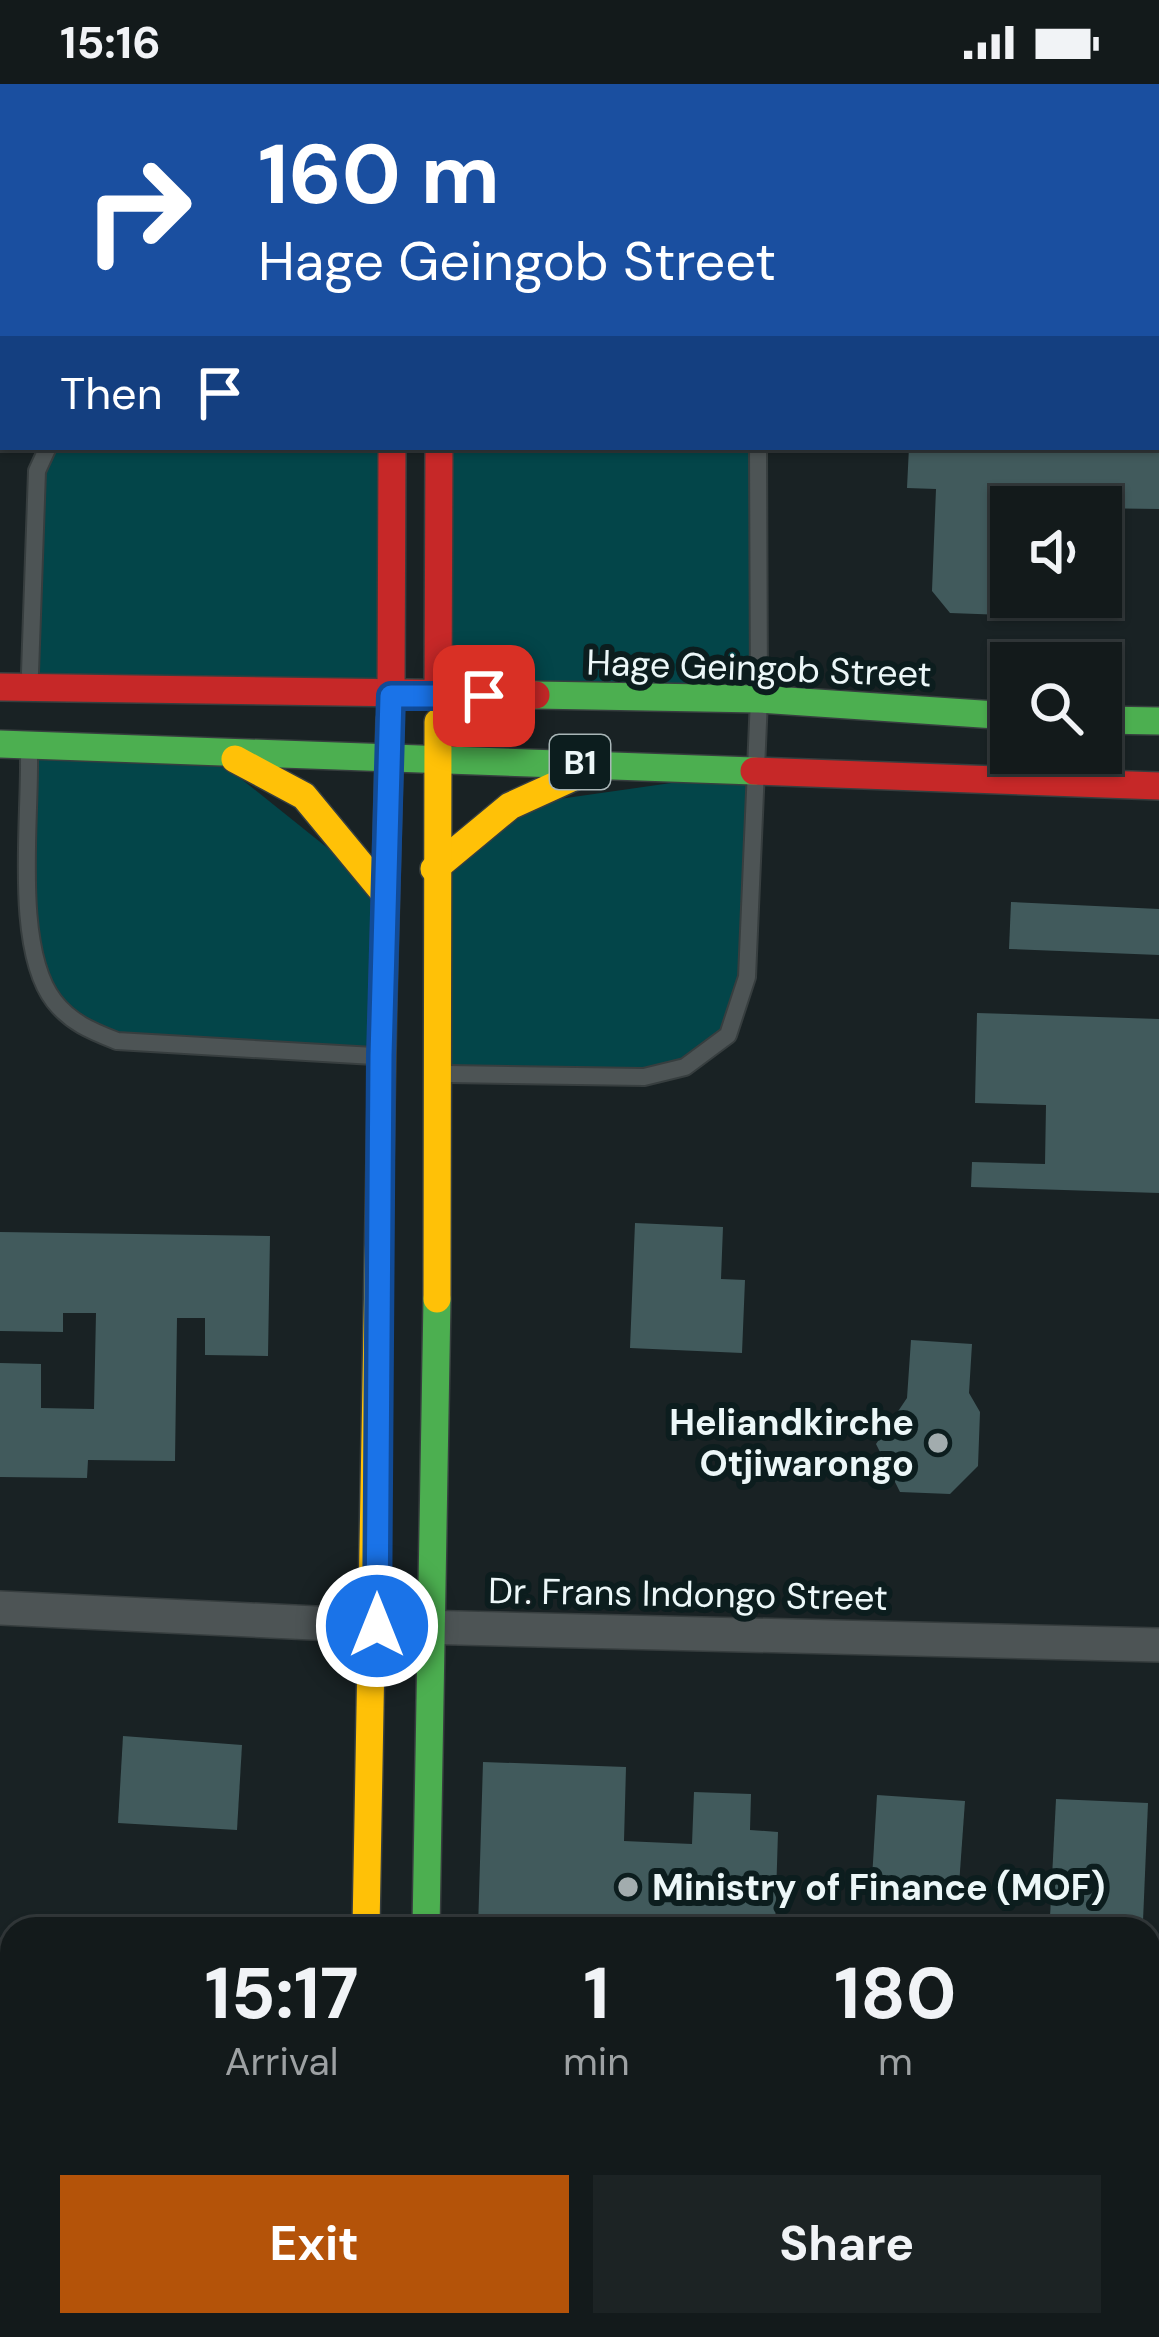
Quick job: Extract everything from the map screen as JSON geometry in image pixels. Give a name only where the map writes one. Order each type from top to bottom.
[{"type":"main road","points":[[367,1917],[377,1626],[392,450]]},
{"type":"main road","points":[[426,1917],[441,1073],[434,869],[439,760],[439,450]]},
{"type":"main road","name":"Hage Geingob Street","points":[[0,687],[29,716],[204,749],[614,762],[755,772],[990,767]]},
{"type":"main road","name":"Hage Geingob Street","points":[[0,744],[29,716],[391,696],[759,699],[990,715]]},
{"type":"main road","points":[[1122,720],[1159,721]]},
{"type":"main road","points":[[204,749],[276,772],[303,792],[385,894]]},
{"type":"main road","points":[[434,869],[510,806],[564,778],[614,762]]},
{"type":"main road","name":"Hage Geingob Street","points":[[1090,774],[1159,786]]},
{"type":"street","name":"Dr. Frans Indongo Street","points":[[0,1608],[377,1626],[1159,1645]]},
{"type":"lane","points":[[47,450],[37,471],[29,716],[30,943],[51,999],[78,1025],[117,1041],[381,1056]]},
{"type":"lane","points":[[441,1073],[644,1077],[685,1066],[728,1035],[747,977],[759,699],[758,450]]},
{"type":"shaded area","points":[[47,450],[392,450],[391,696],[30,688],[37,471]]},
{"type":"shaded area","points":[[439,450],[758,450],[759,699],[438,695]]},
{"type":"shaded area","points":[[29,745],[204,749],[385,894],[381,1056],[117,1041],[51,999],[30,943]]},
{"type":"shaded area","points":[[755,771],[747,977],[728,1035],[685,1067],[644,1077],[441,1073],[434,869],[510,806]]},
{"type":"building","points":[[909,450],[1159,450],[1159,509],[1122,508],[1122,486],[990,486],[990,614],[950,613],[932,591],[936,489],[907,488]]},
{"type":"building","points":[[1011,902],[1159,909],[1159,955],[1009,949]]},
{"type":"building","points":[[977,1013],[1159,1019],[1159,1193],[971,1187],[972,1162],[1045,1164],[1046,1105],[975,1103]]},
{"type":"building","points":[[635,1223],[723,1227],[721,1279],[745,1280],[742,1353],[630,1348]]},
{"type":"building","points":[[0,1232],[270,1236],[268,1356],[205,1355],[205,1318],[177,1318],[175,1461],[88,1460],[87,1478],[0,1477],[0,1363],[41,1364],[41,1408],[94,1409],[96,1313],[63,1313],[63,1332],[0,1331]]},
{"type":"building","points":[[911,1340],[972,1344],[969,1393],[980,1412],[978,1466],[950,1494],[900,1492],[876,1444],[907,1398]]},
{"type":"building","points":[[123,1736],[242,1745],[237,1830],[118,1823]]},
{"type":"building","name":"Ministry of Finance (MOF)","points":[[483,1762],[626,1767],[624,1841],[692,1844],[694,1792],[751,1794],[750,1830],[778,1832],[775,1917],[478,1917]]},
{"type":"building","points":[[877,1795],[965,1801],[959,1885],[872,1879]]},
{"type":"building","points":[[1056,1799],[1148,1803],[1143,1917],[1050,1917]]},
{"type":"traffic: fast","points":[[536,695],[759,699],[990,715]]},
{"type":"traffic: fast","points":[[383,997],[390,720]]},
{"type":"traffic: fast","points":[[1122,720],[1159,721]]},
{"type":"traffic: fast","points":[[0,744],[754,771]]},
{"type":"traffic: fast","points":[[426,1917],[437,1299]]},
{"type":"traffic: slow","points":[[437,1299],[438,722]]},
{"type":"traffic: slow","points":[[235,759],[304,796],[385,894]]},
{"type":"traffic: slow","points":[[434,869],[510,806],[589,770]]},
{"type":"traffic: slow","points":[[366,1917],[383,997]]},
{"type":"traffic: jam","points":[[391,696],[392,450]]},
{"type":"traffic: jam","points":[[438,695],[439,450]]},
{"type":"traffic: jam","points":[[0,687],[536,695]]},
{"type":"traffic: jam","points":[[754,771],[1159,786]]},
{"type":"place","name":"Heliandkirche Otjiwarongo","points":[[938,1443]]},
{"type":"place","name":"Ministry of Finance (MOF)","points":[[628,1887]]},
{"type":"route","points":[[377,1626],[381,1056],[391,696],[484,696]]}]
